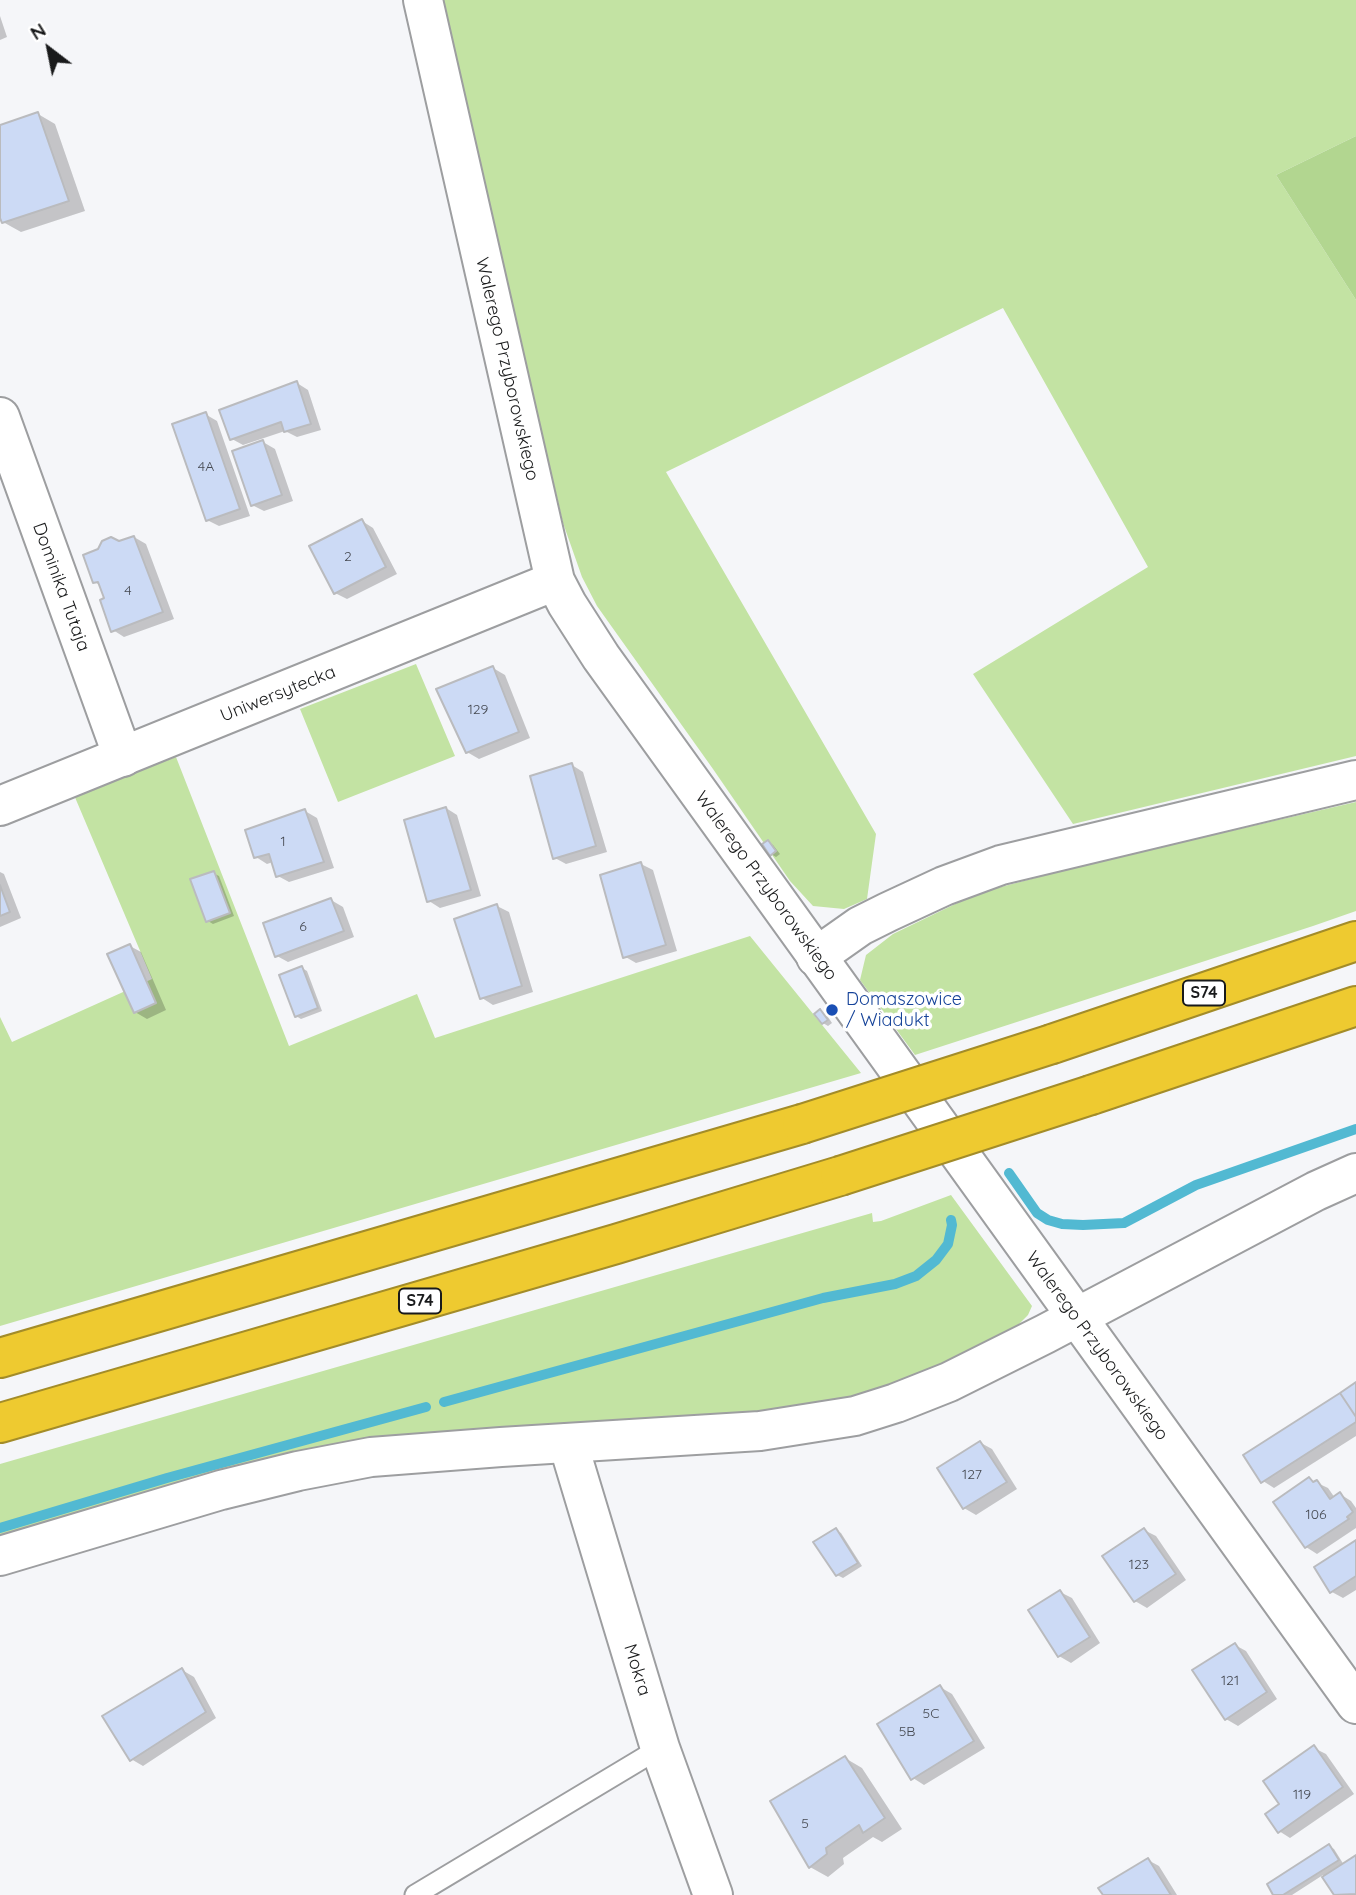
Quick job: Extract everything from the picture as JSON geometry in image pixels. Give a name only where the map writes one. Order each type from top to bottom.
[{"type":"highway","name":"S74","points":[[0,1358],[802,1124],[1052,1044],[1356,941]]},
{"type":"highway","name":"S74","points":[[0,1423],[840,1176],[1356,1006]]},
{"type":"street","name":"Walerego Przyborowskiego","points":[[423,0],[555,581],[567,604],[601,657],[1076,1317],[1351,1687]]},
{"type":"street","name":"Dominika Tutaja","points":[[0,417],[123,757]]},
{"type":"street","name":"Uniwersytecka","points":[[0,806],[555,581]]},
{"type":"street","points":[[816,957],[860,926],[888,912],[943,886],[1001,865],[1356,780]]},
{"type":"street","points":[[0,1556],[221,1490],[371,1457],[760,1431],[855,1416],[949,1382],[1316,1191],[1356,1173]]},
{"type":"street","name":"Mokra","points":[[568,1443],[660,1748],[713,1895]]},
{"type":"lane","points":[[415,1895],[660,1748]]},
{"type":"green space","points":[[441,0],[1356,0],[1356,136],[1276,175],[1356,300],[1356,756],[1073,824],[973,674],[1148,567],[1003,308],[666,472],[876,834],[867,899],[844,909],[813,906],[790,881],[597,606],[582,577],[563,523]]},
{"type":"green space","points":[[1356,136],[1356,300],[1276,175]]},
{"type":"green space","points":[[416,664],[455,756],[338,802],[300,709]]},
{"type":"green space","points":[[176,757],[289,1046],[417,994],[435,1038],[750,936],[861,1073],[0,1326],[0,1017],[12,1042],[152,979],[74,795]]},
{"type":"green space","points":[[1356,802],[1356,911],[915,1055],[860,980],[866,955],[893,934],[978,893],[1092,863]]},
{"type":"green space","points":[[951,1195],[1032,1306],[1028,1315],[1017,1326],[1002,1335],[884,1390],[798,1410],[400,1439],[0,1542],[0,1464],[872,1213],[873,1222],[881,1221]]},
{"type":"building","points":[[38,112],[69,201],[2,223],[0,125]]},
{"type":"building","points":[[297,381],[311,424],[284,432],[281,422],[230,440],[219,410]]},
{"type":"building","points":[[206,412],[240,509],[206,521],[172,424]]},
{"type":"building","points":[[263,440],[282,495],[251,506],[232,451]]},
{"type":"building","points":[[362,519],[386,567],[334,594],[309,546]]},
{"type":"building","points":[[134,536],[163,612],[111,632],[100,600],[104,598],[98,582],[93,583],[83,555],[98,549],[102,541],[111,537],[119,541]]},
{"type":"building","points":[[493,666],[519,732],[466,753],[436,689]]},
{"type":"building","points":[[572,763],[596,846],[553,859],[530,776]]},
{"type":"building","points":[[446,807],[471,890],[427,902],[404,820]]},
{"type":"building","points":[[305,809],[324,862],[276,877],[269,854],[254,858],[245,830]]},
{"type":"building","points":[[768,840],[776,851],[770,856],[762,844]]},
{"type":"building","points":[[641,862],[666,945],[623,958],[600,875]]},
{"type":"building","points":[[214,871],[230,913],[206,922],[190,879]]},
{"type":"building","points":[[0,885],[10,912],[0,916]]},
{"type":"building","points":[[331,898],[344,931],[275,957],[263,923]]},
{"type":"building","points":[[497,904],[522,986],[480,999],[454,919]]},
{"type":"building","points":[[130,944],[156,1003],[134,1013],[107,954]]},
{"type":"building","points":[[302,966],[318,1008],[295,1017],[279,975]]},
{"type":"building","points":[[820,1009],[828,1020],[822,1024],[814,1014]]},
{"type":"building","points":[[1356,1382],[1356,1417],[1340,1393]]},
{"type":"building","points":[[1340,1393],[1356,1417],[1356,1422],[1261,1483],[1243,1455]]},
{"type":"building","points":[[980,1441],[1007,1482],[963,1509],[937,1468]]},
{"type":"building","points":[[1309,1477],[1313,1482],[1317,1480],[1330,1499],[1340,1492],[1353,1512],[1347,1517],[1349,1519],[1305,1548],[1273,1502]]},
{"type":"building","points":[[836,1528],[858,1563],[836,1576],[813,1542]]},
{"type":"building","points":[[1144,1528],[1176,1574],[1134,1602],[1102,1556]]},
{"type":"building","points":[[1356,1540],[1356,1576],[1330,1593],[1314,1567]]},
{"type":"building","points":[[1060,1590],[1090,1637],[1058,1657],[1028,1610]]},
{"type":"building","points":[[1235,1643],[1267,1692],[1225,1720],[1192,1670]]},
{"type":"building","points":[[182,1668],[206,1712],[130,1761],[102,1716]]},
{"type":"building","points":[[940,1685],[974,1741],[911,1780],[877,1724]]},
{"type":"building","points":[[1314,1745],[1343,1787],[1278,1833],[1265,1814],[1279,1804],[1263,1781]]},
{"type":"building","points":[[845,1756],[885,1818],[863,1833],[859,1825],[826,1848],[827,1854],[809,1868],[770,1801]]},
{"type":"building","points":[[1329,1844],[1339,1860],[1283,1895],[1273,1895],[1267,1884]]},
{"type":"building","points":[[1356,1855],[1356,1894],[1334,1895],[1322,1877]]},
{"type":"building","points":[[1148,1858],[1171,1895],[1103,1895],[1098,1888]]},
{"type":"waterway","points":[[1009,1173],[1037,1213],[1048,1220],[1083,1225],[1124,1223],[1196,1185],[1356,1129]]},
{"type":"waterway","points":[[444,1402],[823,1298],[895,1284],[916,1276],[936,1260],[948,1244],[951,1220]]},
{"type":"waterway","points":[[0,1528],[167,1478],[426,1407]]},
{"type":"place","name":"Domaszowice / Wiadukt","points":[[832,1010]]}]
